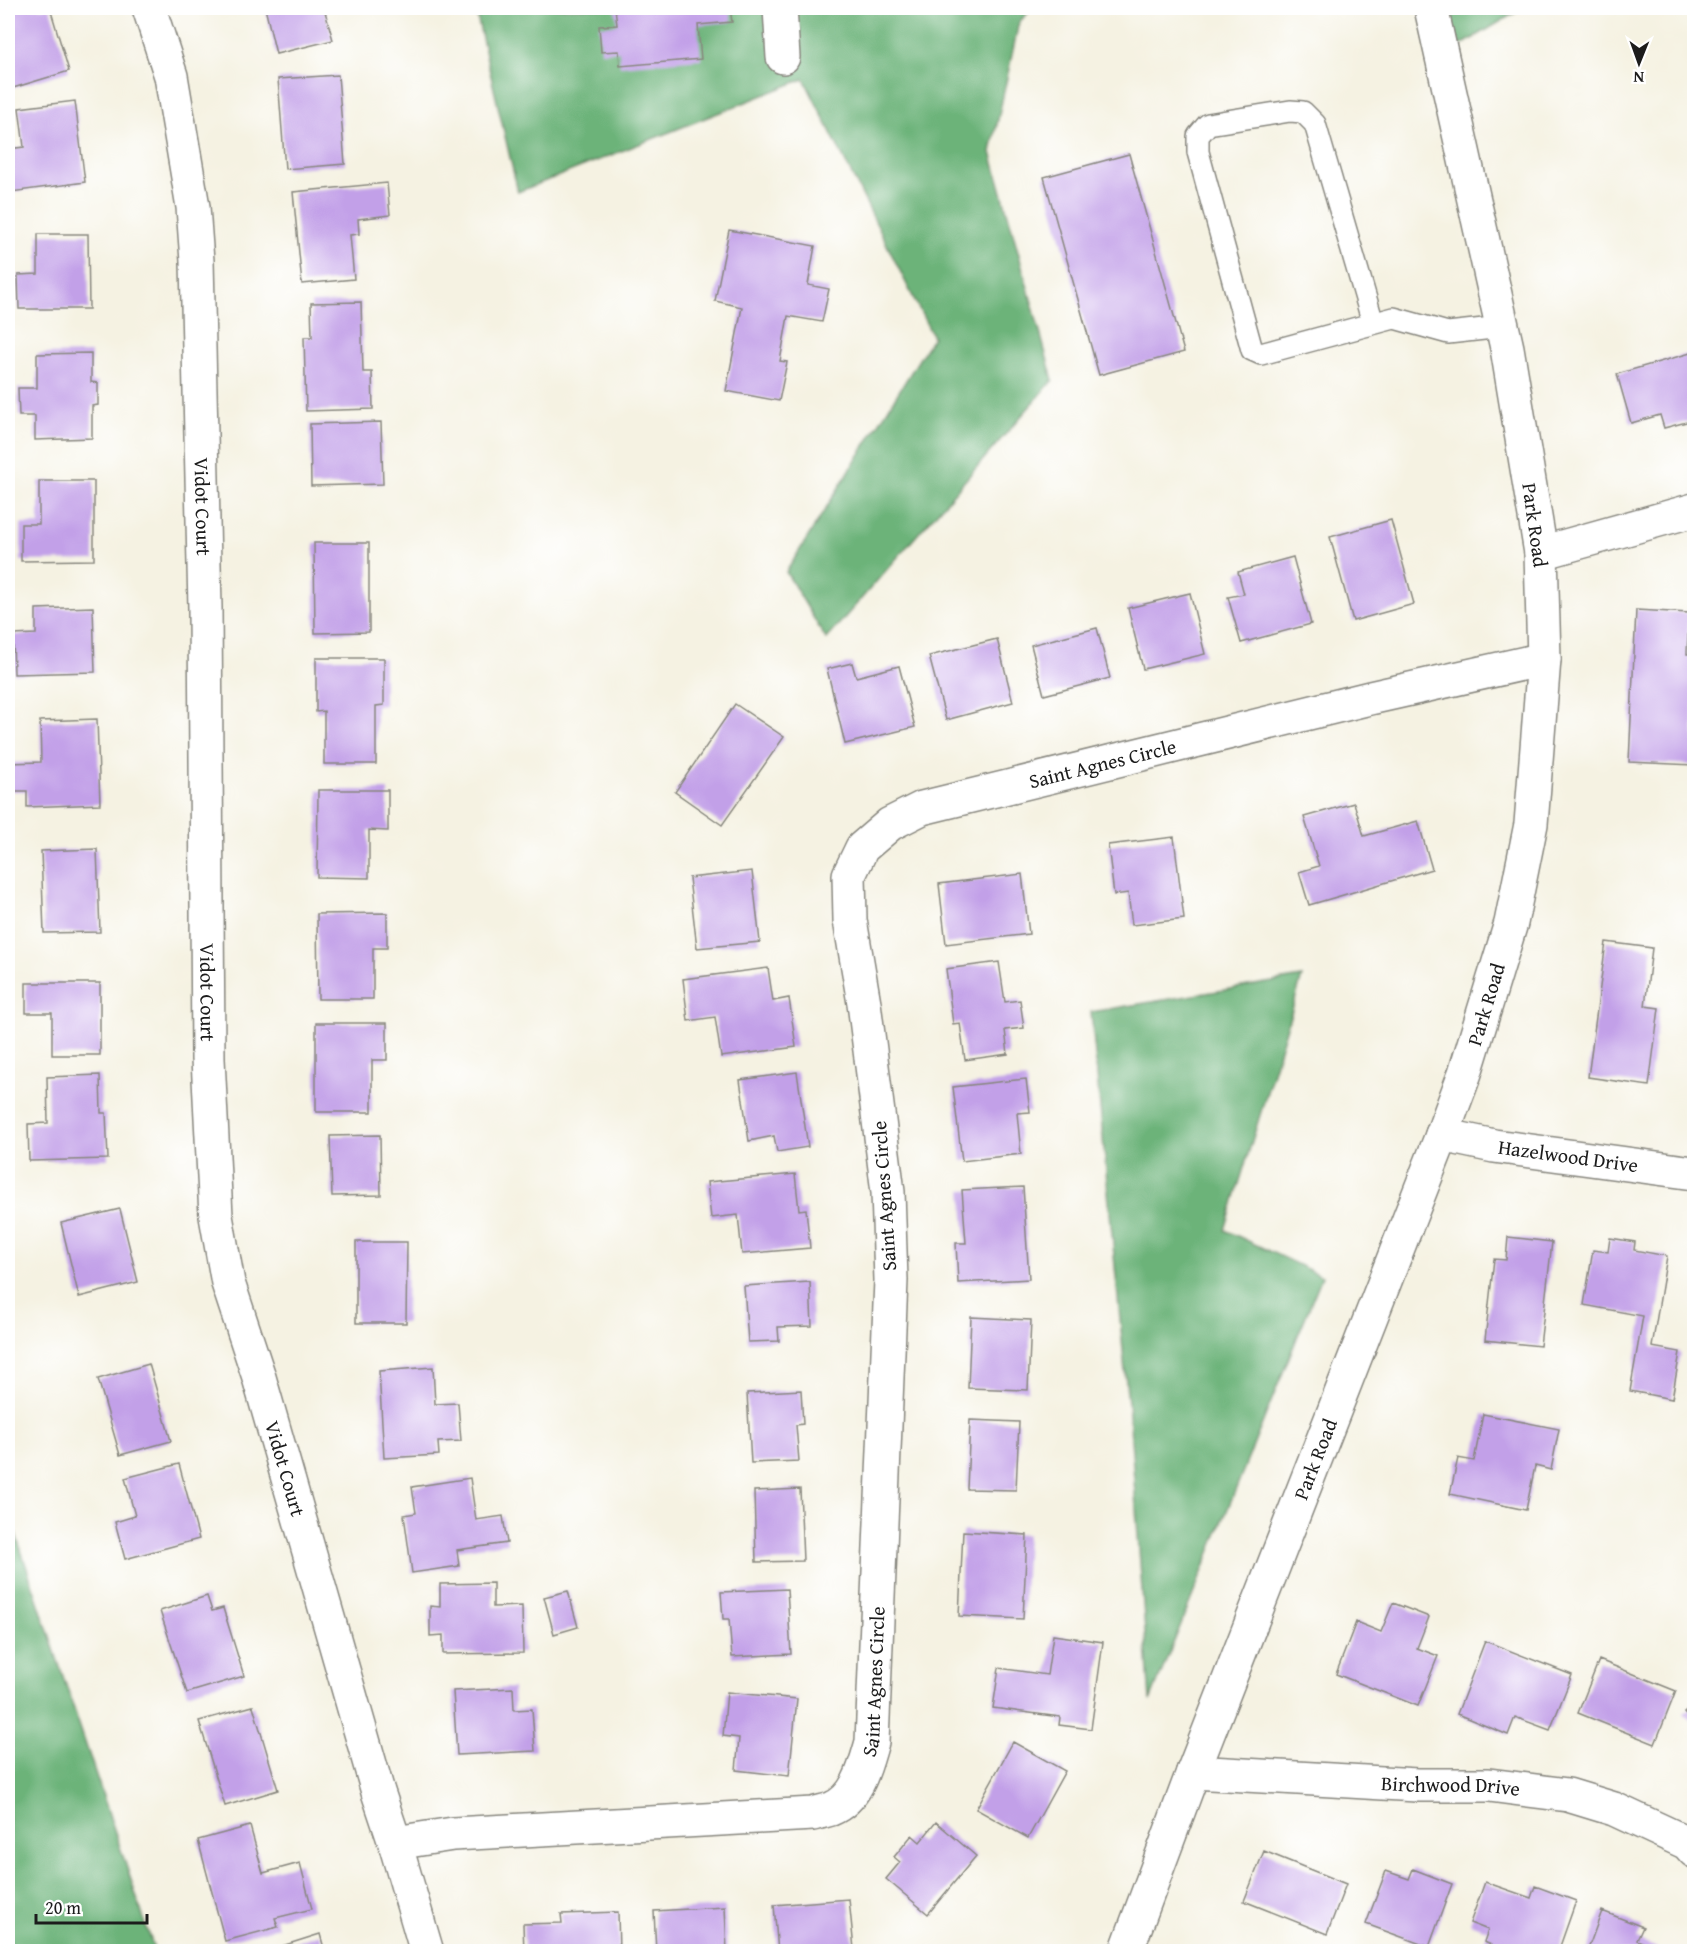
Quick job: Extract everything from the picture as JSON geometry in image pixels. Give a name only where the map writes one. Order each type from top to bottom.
[{"type":"street","name":"Vidot Court","points":[[149,8],[171,76],[193,207],[197,261],[204,596],[208,1059],[216,1216],[228,1284],[258,1374],[378,1792],[427,1952]]},
{"type":"street","points":[[780,8],[783,57]]},
{"type":"street","name":"Park Road","points":[[1126,1952],[1193,1772],[1465,1073],[1511,923],[1531,824],[1544,658],[1541,553],[1502,327],[1431,8]]},
{"type":"street","points":[[1541,553],[1695,510]]},
{"type":"street","name":"Saint Agnes Circle","points":[[395,1843],[453,1834],[813,1814],[833,1808],[848,1798],[862,1775],[872,1742],[891,1280],[888,1192],[864,1003],[850,920],[849,875],[862,848],[890,824],[922,808],[1370,698],[1544,658]]},
{"type":"street","name":"Hazelwood Drive","points":[[1442,1136],[1494,1146],[1695,1173]]},
{"type":"street","name":"Birchwood Drive","points":[[1193,1772],[1417,1785],[1489,1785],[1568,1795],[1614,1809],[1686,1843],[1695,1851]]},
{"type":"lane","points":[[1373,323],[1315,124],[1303,112],[1290,111],[1208,124],[1198,136],[1198,152],[1252,350],[1261,354],[1394,318],[1448,333],[1502,327]]},
{"type":"green space","points":[[475,8],[1033,8],[1019,22],[991,152],[1053,380],[826,639],[786,572],[933,337],[804,79],[518,192]]},
{"type":"green space","points":[[1428,8],[1523,8],[1442,57]]},
{"type":"green space","points":[[1302,977],[1225,1230],[1322,1276],[1150,1701],[1130,1425],[1091,1012]]},
{"type":"green space","points":[[8,1511],[155,1951],[16,1951],[8,1938]]},
{"type":"building","points":[[8,8],[50,8],[69,71],[13,88],[8,71]]},
{"type":"building","points":[[265,8],[324,8],[333,40],[276,54]]},
{"type":"building","points":[[615,8],[730,8],[732,22],[698,25],[701,59],[620,66],[619,51],[601,52],[599,26],[617,25]]},
{"type":"building","points":[[338,75],[345,164],[285,169],[278,79]]},
{"type":"building","points":[[75,101],[85,182],[11,192],[8,149],[24,147],[19,108]]},
{"type":"building","points":[[1129,154],[1184,352],[1099,375],[1044,177]]},
{"type":"building","points":[[387,183],[390,215],[358,219],[359,234],[350,235],[354,279],[302,284],[293,192]]},
{"type":"building","points":[[729,230],[815,246],[808,285],[829,289],[822,322],[788,316],[780,361],[787,362],[779,401],[726,391],[742,307],[715,301]]},
{"type":"building","points":[[38,234],[88,234],[89,309],[19,309],[18,275],[38,274]]},
{"type":"building","points":[[361,302],[363,372],[372,372],[373,409],[306,411],[304,337],[312,337],[311,303]]},
{"type":"building","points":[[1694,352],[1694,420],[1664,428],[1660,415],[1631,423],[1617,374]]},
{"type":"building","points":[[91,353],[91,382],[98,383],[98,405],[92,406],[92,438],[35,440],[35,416],[19,416],[18,388],[37,388],[37,354]]},
{"type":"building","points":[[381,422],[383,484],[311,486],[310,424]]},
{"type":"building","points":[[39,481],[94,481],[94,560],[21,561],[21,524],[39,524]]},
{"type":"building","points":[[1391,520],[1414,604],[1353,621],[1330,537]]},
{"type":"building","points":[[314,543],[369,543],[369,632],[315,633]]},
{"type":"building","points":[[1293,557],[1311,624],[1241,643],[1228,597],[1244,594],[1238,572]]},
{"type":"building","points":[[1190,593],[1205,654],[1143,669],[1128,608]]},
{"type":"building","points":[[93,607],[95,672],[14,674],[13,635],[36,634],[36,609]]},
{"type":"building","points":[[1636,610],[1689,613],[1687,654],[1694,654],[1694,765],[1629,762]]},
{"type":"building","points":[[1097,628],[1110,678],[1044,695],[1031,645]]},
{"type":"building","points":[[997,639],[1013,702],[946,720],[929,656]]},
{"type":"building","points":[[316,658],[384,658],[384,705],[376,706],[376,764],[324,764],[324,711],[316,712]]},
{"type":"building","points":[[852,663],[856,677],[899,666],[915,727],[845,744],[827,669]]},
{"type":"building","points":[[735,704],[784,737],[722,825],[675,792]]},
{"type":"building","points":[[97,719],[100,804],[27,807],[27,791],[8,791],[8,763],[41,762],[40,721]]},
{"type":"building","points":[[318,790],[388,790],[388,831],[369,830],[369,878],[317,877]]},
{"type":"building","points":[[1354,803],[1364,836],[1418,821],[1432,869],[1309,905],[1299,872],[1319,866],[1304,817]]},
{"type":"building","points":[[1174,837],[1184,919],[1132,925],[1128,893],[1114,895],[1108,845]]},
{"type":"building","points":[[97,849],[100,932],[44,933],[41,851]]},
{"type":"building","points":[[752,871],[760,942],[697,948],[689,878]]},
{"type":"building","points":[[1022,874],[1029,934],[946,944],[939,884]]},
{"type":"building","points":[[387,913],[387,948],[373,948],[373,999],[318,999],[317,914]]},
{"type":"building","points":[[1606,942],[1652,948],[1645,1006],[1659,1008],[1649,1086],[1588,1077]]},
{"type":"building","points":[[999,962],[1005,1002],[1020,1000],[1024,1028],[1005,1030],[1008,1054],[965,1060],[960,1023],[953,1024],[946,969]]},
{"type":"building","points":[[768,968],[773,1001],[789,998],[796,1047],[721,1057],[715,1017],[688,1021],[683,979]]},
{"type":"building","points":[[26,983],[100,983],[100,1055],[52,1055],[52,1013],[26,1013]]},
{"type":"building","points":[[316,1023],[387,1023],[387,1060],[372,1060],[372,1112],[316,1112]]},
{"type":"building","points":[[1694,1029],[1694,1074],[1687,1073]]},
{"type":"building","points":[[797,1072],[808,1147],[777,1152],[774,1136],[749,1141],[740,1080]]},
{"type":"building","points":[[100,1075],[101,1113],[106,1113],[108,1159],[29,1161],[28,1124],[48,1123],[47,1077]]},
{"type":"building","points":[[1026,1079],[1030,1112],[1017,1113],[1021,1154],[962,1161],[953,1087]]},
{"type":"building","points":[[380,1135],[381,1195],[332,1196],[330,1136]]},
{"type":"building","points":[[795,1174],[799,1210],[806,1209],[810,1248],[742,1254],[738,1215],[711,1218],[707,1182]]},
{"type":"building","points":[[1023,1187],[1029,1279],[958,1283],[956,1243],[966,1243],[962,1190]]},
{"type":"building","points":[[120,1209],[138,1282],[79,1297],[61,1223]]},
{"type":"building","points":[[1508,1237],[1552,1242],[1540,1346],[1485,1340],[1494,1259],[1506,1260]]},
{"type":"building","points":[[1610,1238],[1635,1242],[1634,1250],[1667,1256],[1652,1347],[1680,1352],[1672,1399],[1630,1391],[1643,1316],[1584,1305],[1593,1250],[1608,1252]]},
{"type":"building","points":[[356,1242],[407,1242],[406,1323],[356,1323]]},
{"type":"building","points":[[810,1282],[812,1326],[778,1327],[779,1341],[748,1342],[744,1286]]},
{"type":"building","points":[[971,1317],[1031,1320],[1028,1390],[968,1388]]},
{"type":"building","points":[[149,1364],[171,1441],[120,1455],[98,1379]]},
{"type":"building","points":[[433,1367],[435,1404],[458,1403],[461,1441],[438,1442],[439,1455],[384,1458],[379,1371]]},
{"type":"building","points":[[801,1390],[803,1424],[796,1425],[799,1461],[751,1463],[747,1393]]},
{"type":"building","points":[[1483,1414],[1559,1429],[1551,1470],[1535,1466],[1526,1510],[1450,1494],[1458,1458],[1474,1461]]},
{"type":"building","points":[[970,1420],[1019,1422],[1016,1490],[967,1489]]},
{"type":"building","points":[[179,1464],[199,1539],[125,1559],[115,1522],[135,1516],[125,1478]]},
{"type":"building","points":[[470,1478],[476,1520],[503,1516],[507,1543],[457,1550],[459,1566],[412,1573],[404,1515],[416,1513],[412,1487]]},
{"type":"building","points":[[800,1489],[803,1561],[756,1562],[754,1491]]},
{"type":"building","points":[[963,1531],[1027,1535],[1023,1619],[959,1616]]},
{"type":"building","points":[[493,1583],[493,1607],[522,1606],[523,1653],[443,1654],[443,1635],[430,1636],[430,1606],[440,1607],[440,1584]]},
{"type":"building","points":[[787,1589],[791,1654],[732,1657],[729,1619],[723,1619],[721,1592]]},
{"type":"building","points":[[568,1591],[578,1627],[554,1634],[544,1597]]},
{"type":"building","points":[[207,1596],[212,1611],[223,1608],[244,1676],[187,1693],[160,1611]]},
{"type":"building","points":[[1393,1603],[1429,1617],[1417,1648],[1438,1656],[1418,1706],[1336,1674],[1356,1622],[1381,1632]]},
{"type":"building","points":[[1053,1635],[1103,1642],[1091,1729],[1059,1725],[1060,1717],[993,1708],[999,1668],[1047,1675]]},
{"type":"building","points":[[1485,1641],[1572,1675],[1550,1730],[1515,1717],[1508,1735],[1457,1714]]},
{"type":"building","points":[[1599,1660],[1676,1691],[1655,1744],[1578,1713]]},
{"type":"building","points":[[513,1688],[514,1710],[532,1709],[535,1751],[457,1755],[453,1691]]},
{"type":"building","points":[[727,1692],[797,1699],[789,1776],[736,1770],[739,1738],[723,1736]]},
{"type":"building","points":[[1694,1704],[1694,1724],[1684,1713]]},
{"type":"building","points":[[253,1706],[278,1790],[225,1806],[199,1721]]},
{"type":"building","points":[[1013,1742],[1065,1771],[1028,1838],[976,1809]]},
{"type":"building","points":[[936,1822],[976,1856],[928,1914],[886,1879],[900,1862],[894,1857],[912,1835],[920,1842]]},
{"type":"building","points":[[250,1826],[263,1873],[300,1863],[312,1909],[275,1918],[278,1927],[225,1941],[198,1840]]},
{"type":"building","points":[[1264,1851],[1346,1884],[1327,1934],[1244,1901]]},
{"type":"building","points":[[1413,1869],[1452,1884],[1429,1947],[1366,1924],[1386,1871],[1409,1879]]},
{"type":"building","points":[[1485,1882],[1531,1898],[1535,1886],[1576,1901],[1558,1952],[1509,1952],[1484,1942],[1488,1930],[1470,1923]]},
{"type":"building","points":[[849,1899],[854,1949],[829,1952],[778,1952],[774,1905]]},
{"type":"building","points":[[725,1907],[727,1952],[656,1952],[654,1911]]},
{"type":"building","points":[[1602,1911],[1643,1927],[1637,1940],[1667,1952],[1587,1952]]},
{"type":"building","points":[[618,1912],[619,1952],[524,1952],[523,1924],[562,1923],[561,1914]]},
{"type":"building","points":[[320,1934],[325,1952],[266,1952],[266,1951]]}]
